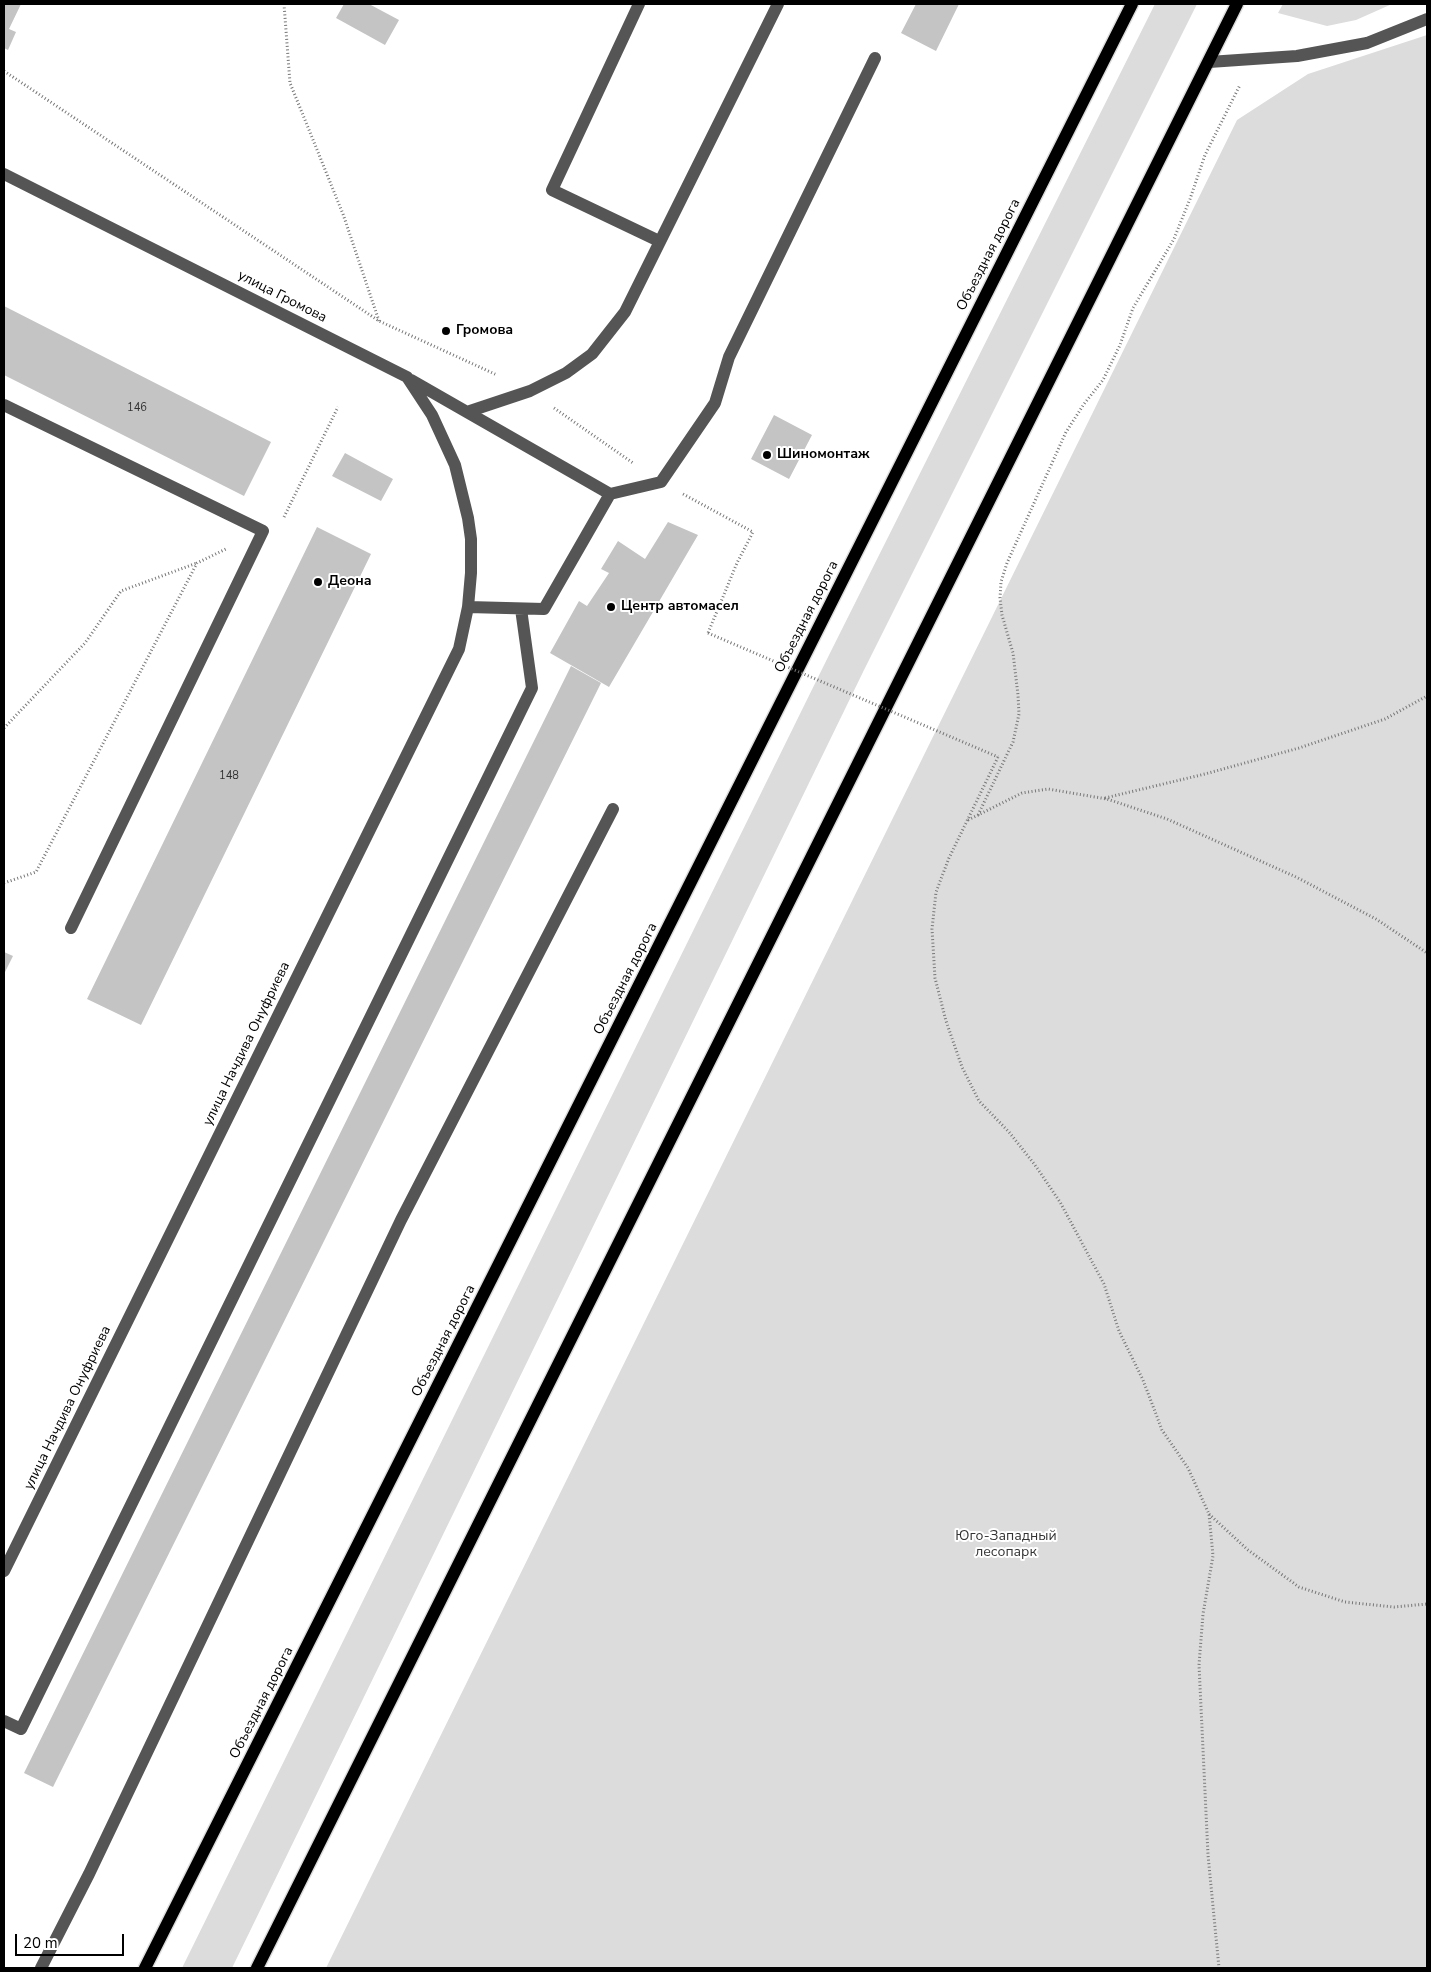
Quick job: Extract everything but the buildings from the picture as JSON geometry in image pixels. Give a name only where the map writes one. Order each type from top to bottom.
[{"type":"main road","name":"Объездная дорога","points":[[145,1968],[1132,4]]},
{"type":"main road","points":[[257,1968],[1237,4]]},
{"type":"street","points":[[639,4],[552,190],[659,241]]},
{"type":"street","points":[[467,412],[530,391],[566,373],[592,354],[624,312],[778,4]]},
{"type":"street","points":[[1209,62],[1297,56],[1367,43],[1427,18]]},
{"type":"street","points":[[407,378],[610,494],[662,482],[715,403],[729,357],[875,58]]},
{"type":"street","name":"улица Громова","points":[[4,174],[407,378],[432,415],[445,440],[455,465],[468,518]]},
{"type":"street","points":[[4,405],[263,531],[71,928]]},
{"type":"street","points":[[468,607],[544,609],[610,494]]},
{"type":"street","name":"улица Начдива Онуфриева","points":[[4,1572],[459,649],[468,607],[471,573],[471,539],[468,518]]},
{"type":"street","points":[[4,1721],[21,1729],[532,688],[521,609]]},
{"type":"street","points":[[41,1968],[98,1856],[401,1220],[613,809]]},
{"type":"path","points":[[284,4],[290,83],[343,214],[379,322]]},
{"type":"path","points":[[978,815],[1013,742],[1018,714],[1018,695],[1013,653],[1002,615],[1000,598],[1001,582],[1007,563],[1066,432],[1084,404],[1103,380],[1120,345],[1133,308],[1174,239],[1205,155],[1225,113],[1242,80],[1260,58]]},
{"type":"path","points":[[4,71],[379,322],[496,374]]},
{"type":"path","points":[[4,728],[84,643],[121,591],[197,562],[263,531],[284,517],[338,407]]},
{"type":"path","points":[[4,883],[36,872],[197,562]]},
{"type":"path","points":[[737,564],[708,633],[998,757],[949,858],[936,892],[932,929],[935,978],[946,1021],[962,1068],[978,1101],[1008,1132],[1035,1165],[1060,1202],[1104,1284],[1119,1331],[1143,1380],[1162,1430],[1188,1468],[1209,1514],[1213,1556],[1203,1614],[1200,1665],[1211,1895],[1219,1968]]},
{"type":"path","points":[[1104,798],[1205,774],[1299,748],[1385,718],[1427,696]]},
{"type":"path","points":[[967,820],[1022,793],[1048,789],[1104,798],[1167,820],[1296,877],[1376,919],[1427,953]]},
{"type":"path","points":[[1209,1514],[1215,1517],[1248,1550],[1299,1587],[1345,1602],[1394,1607],[1427,1604]]},
{"type":"green space","points":[[1155,4],[1197,4],[864,670],[232,1968],[182,1968],[830,653]]},
{"type":"green space","points":[[1283,4],[1392,4],[1356,20],[1327,26],[1278,13]]},
{"type":"green space","name":"Юго-Западный лесопарк","points":[[1427,35],[1427,1968],[326,1968],[1237,120],[1308,74]]},
{"type":"place","name":"Громова","points":[[446,331]]},
{"type":"place","name":"Шиномонтаж","points":[[767,455]]},
{"type":"place","name":"Деона","points":[[318,582]]},
{"type":"place","name":"Центр автомасел","points":[[611,607]]}]
